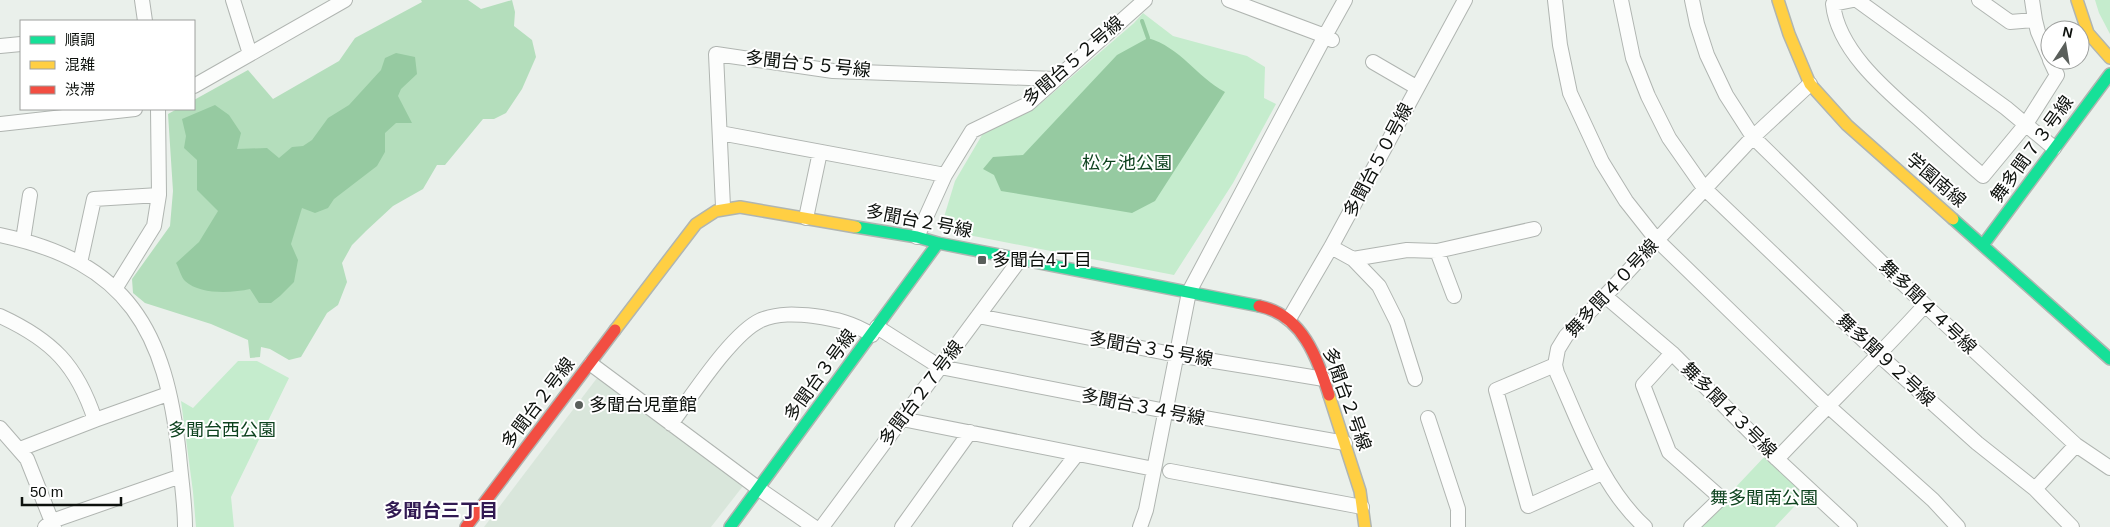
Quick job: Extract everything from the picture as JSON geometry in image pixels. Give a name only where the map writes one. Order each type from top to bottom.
[{"type":"street","points":[[142,0],[145,20]]},
{"type":"street","points":[[233,0],[250,54]]},
{"type":"street","points":[[195,85],[345,0]]},
{"type":"street","name":"多聞台５２号線","points":[[917,237],[945,174],[972,131],[1028,104],[1145,0]]},
{"type":"street","points":[[1230,0],[1329,38]]},
{"type":"street","points":[[1140,527],[1146,510],[1189,292],[1329,38],[1345,0]]},
{"type":"street","name":"多聞台５０号線","points":[[1289,319],[1331,247],[1416,87],[1465,0]]},
{"type":"street","points":[[1555,0],[1560,46],[1570,92],[1580,118],[1602,162],[1621,194],[1656,239],[1827,405],[1933,500],[1958,527]]},
{"type":"street","name":"舞多聞９２号線","points":[[1620,0],[1633,58],[1648,96],[1669,138],[1704,188],[1879,355],[1977,444],[2035,489],[2072,527]]},
{"type":"street","name":"舞多聞４４号線","points":[[1692,0],[1696,24],[1707,55],[1726,94],[1753,137],[1925,305],[2076,445],[2110,468]]},
{"type":"street","name":"学園南線","points":[[1778,0],[1789,34],[1810,84],[1847,126],[2110,359]]},
{"type":"street","points":[[2054,148],[2026,124],[2006,108],[1855,0],[1832,2],[1834,13],[1850,48],[1876,80],[1983,176],[2026,124],[2057,75],[2055,70]]},
{"type":"street","points":[[1979,0],[2010,22],[2035,20]]},
{"type":"street","points":[[2032,0],[2040,37]]},
{"type":"street","points":[[2077,0],[2088,32],[2110,58]]},
{"type":"street","points":[[0,46],[20,44]]},
{"type":"street","name":"多聞台５５号線","points":[[723,208],[716,54],[833,70],[1055,79]]},
{"type":"street","points":[[1373,62],[1416,87]]},
{"type":"street","name":"舞多聞７３号線","points":[[1983,245],[2110,74]]},
{"type":"street","name":"舞多聞４０号線","points":[[1555,365],[1558,349],[1566,336],[1753,137],[1810,84]]},
{"type":"street","points":[[0,124],[125,110]]},
{"type":"street","points":[[115,289],[154,226],[160,195],[158,110]]},
{"type":"street","points":[[720,133],[945,174]]},
{"type":"street","points":[[806,218],[820,152]]},
{"type":"street","points":[[23,240],[30,195]]},
{"type":"street","points":[[80,262],[94,199],[160,195]]},
{"type":"street","name":"多聞台２号線","points":[[466,527],[696,224],[711,212],[723,208],[740,207],[917,237],[938,243],[1268,308],[1289,319],[1304,335],[1324,379],[1360,490],[1365,527]]},
{"type":"street","points":[[1353,259],[1407,250],[1437,251],[1534,229]]},
{"type":"street","points":[[0,235],[23,240],[80,262],[101,276],[134,308],[149,334],[162,367],[175,424],[185,504],[185,527]]},
{"type":"street","name":"多聞台３号線","points":[[730,527],[938,243]]},
{"type":"street","points":[[1331,247],[1353,259],[1379,286],[1397,322],[1416,379]]},
{"type":"street","points":[[1437,251],[1454,296]]},
{"type":"street","name":"多聞台２７号線","points":[[822,527],[1021,258]]},
{"type":"street","name":"舞多聞４３号線","points":[[1605,296],[1672,353],[1778,459],[1850,527]]},
{"type":"street","points":[[1778,459],[1827,405],[1879,355],[1925,305]]},
{"type":"street","points":[[671,424],[735,340],[761,320],[792,313],[837,319],[874,331],[940,367]]},
{"type":"street","points":[[0,316],[28,328],[54,350],[75,374],[86,394],[95,420]]},
{"type":"street","name":"多聞台３５号線","points":[[978,316],[1177,355],[1324,379]]},
{"type":"street","points":[[1672,353],[1643,385],[1669,452],[1721,498],[1691,527]]},
{"type":"street","points":[[590,364],[759,489],[814,527]]},
{"type":"street","points":[[1602,473],[1528,506],[1496,390],[1555,365],[1602,473],[1628,510],[1642,526]]},
{"type":"street","name":"多聞台３４号線","points":[[940,367],[1346,444]]},
{"type":"street","points":[[20,449],[168,394]]},
{"type":"street","points":[[1428,418],[1458,509],[1458,527]]},
{"type":"street","points":[[902,419],[1154,469]]},
{"type":"street","points":[[0,428],[27,459],[50,525],[181,476]]},
{"type":"street","points":[[902,527],[970,432]]},
{"type":"street","points":[[2035,489],[2076,445]]},
{"type":"street","points":[[1020,527],[1077,454]]},
{"type":"street","points":[[1170,471],[1362,507]]},
{"type":"shaded area","points":[[421,0],[468,0],[481,9],[512,0],[515,12],[514,26],[532,40],[536,57],[522,89],[506,113],[494,119],[483,119],[445,165],[437,165],[423,189],[393,206],[352,245],[342,263],[347,282],[338,305],[327,313],[301,357],[289,360],[270,349],[261,347],[260,357],[250,358],[248,340],[211,324],[145,303],[133,293],[132,279],[170,226],[173,191],[168,114],[175,110],[195,110],[195,99],[248,70],[273,99],[339,61],[355,38],[422,2]]},
{"type":"shaded area","points":[[1148,38],[1170,48],[1215,86],[1225,92],[1155,201],[1132,213],[1001,191],[994,175],[983,169],[993,157],[1023,155],[1117,55]]},
{"type":"shaded area","points":[[396,53],[415,57],[417,74],[401,89],[398,96],[412,123],[396,123],[385,133],[385,152],[377,166],[334,199],[328,208],[315,213],[302,208],[291,244],[298,260],[294,282],[271,303],[259,303],[250,289],[225,292],[207,291],[191,286],[185,281],[176,263],[199,242],[218,211],[197,190],[197,160],[184,148],[186,136],[182,119],[215,105],[229,115],[241,133],[237,149],[267,148],[279,158],[292,147],[303,146],[312,140],[328,118],[349,105],[381,70],[385,58]]},
{"type":"shaded area","points":[[597,378],[743,486],[711,527],[484,527]]},
{"type":"green space","points":[[2095,0],[2110,0],[2110,34],[2099,13]]},
{"type":"green space","name":"松ヶ池公園","points":[[1143,13],[1173,36],[1247,56],[1265,67],[1264,98],[1276,104],[1233,183],[1174,275],[948,231],[944,217],[955,181],[982,135],[1039,105],[1134,23]]},
{"type":"green space","name":"多聞台西公園","points":[[238,361],[257,361],[289,378],[231,497],[234,527],[196,527],[181,401],[193,408]]},
{"type":"green space","name":"舞多聞南公園","points":[[1767,454],[1807,493],[1775,527],[1698,527]]},
{"type":"waterway","points":[[1142,21],[1148,38]]},
{"type":"traffic: fast","points":[[1983,245],[2110,74]]},
{"type":"traffic: fast","points":[[1953,219],[2110,359]]},
{"type":"traffic: fast","points":[[856,227],[917,237],[938,243],[1259,306]]},
{"type":"traffic: fast","points":[[730,527],[938,243]]},
{"type":"traffic: slow","points":[[1778,0],[1789,34],[1810,84],[1847,125],[1953,219]]},
{"type":"traffic: slow","points":[[2077,0],[2088,33],[2110,58]]},
{"type":"traffic: slow","points":[[615,330],[696,224],[716,211],[740,207],[856,227]]},
{"type":"traffic: slow","points":[[1329,395],[1360,491],[1365,527]]},
{"type":"traffic: jam","points":[[1259,306],[1287,318],[1297,328],[1313,353],[1329,395]]},
{"type":"traffic: jam","points":[[466,527],[615,330]]},
{"type":"place","name":"多聞台4丁目","points":[[982,260]]},
{"type":"place","name":"多聞台児童館","points":[[579,405]]},
{"type":"district","name":"多聞台三丁目","points":[[441,510]]}]
